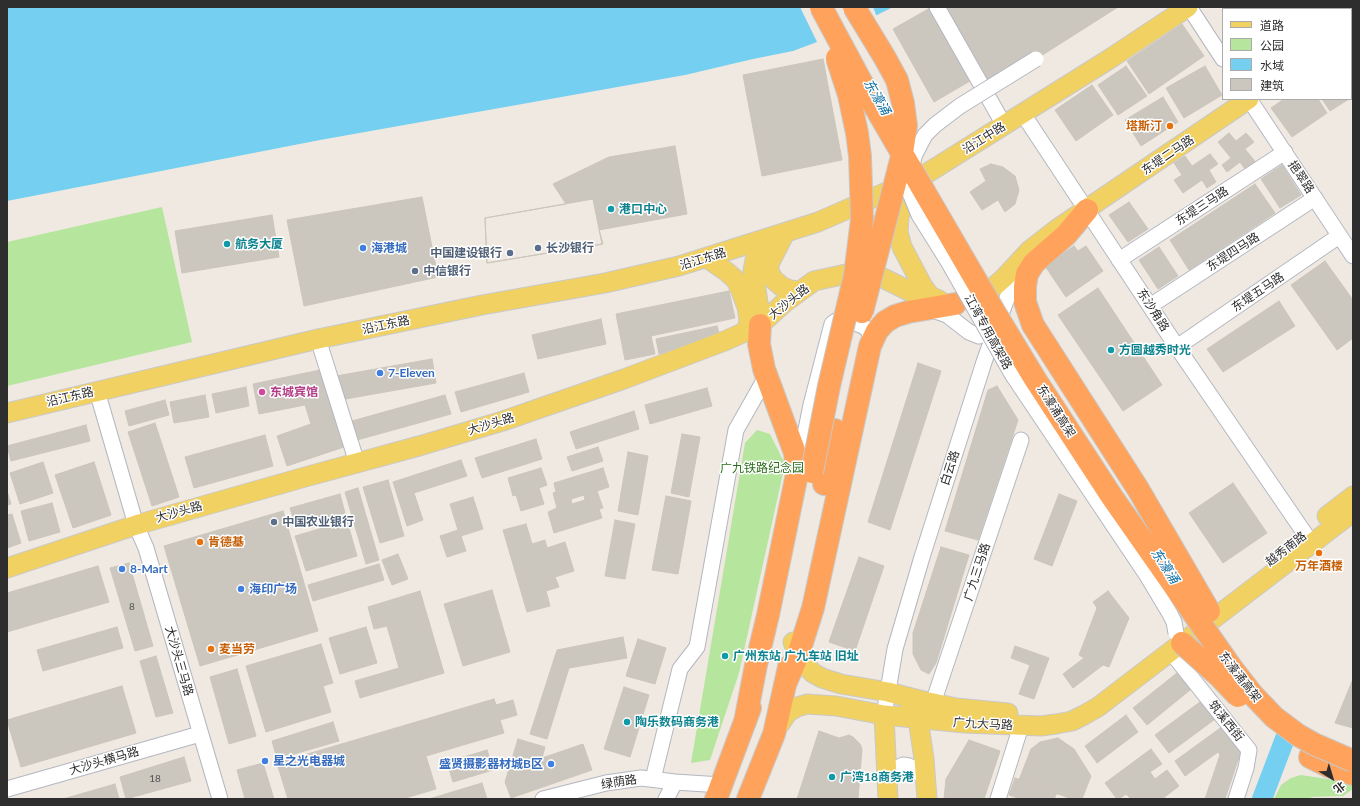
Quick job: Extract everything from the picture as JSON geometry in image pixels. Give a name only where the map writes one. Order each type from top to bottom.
[{"type":"highway","points":[[719,792],[778,630],[788,587],[804,473],[829,386],[857,263],[862,219],[860,156],[852,107],[840,65],[816,7]]},
{"type":"highway","name":"东濠涌高架","points":[[821,7],[875,107],[1035,379],[1116,503],[1231,667],[1252,694],[1274,718],[1314,744],[1353,760]]},
{"type":"highway","name":"东濠涌高架","points":[[837,7],[886,97],[976,252],[1015,318],[1096,446],[1217,607],[1278,711],[1301,732],[1318,744],[1353,760]]},
{"type":"highway","points":[[748,799],[774,734],[786,682],[796,648],[835,430],[852,351],[901,160],[906,126],[903,103],[897,80],[854,7]]},
{"type":"highway","points":[[1087,210],[1066,235],[1034,263],[1026,274],[1025,302],[1033,325],[1138,489],[1217,607]]},
{"type":"highway","points":[[796,648],[813,608],[870,346],[877,332],[885,322],[895,316],[908,312],[956,304]]},
{"type":"highway","points":[[753,328],[759,344],[766,377],[804,473]]},
{"type":"highway","points":[[1176,643],[1227,683],[1259,719],[1278,736],[1310,757],[1328,766],[1353,774]]},
{"type":"main road","name":"沿江中路","points":[[764,240],[818,222],[921,177],[1023,114],[1188,7]]},
{"type":"main road","name":"东堤二马路","points":[[956,304],[974,300],[987,293],[1005,277],[1030,250],[1057,229],[1248,100]]},
{"type":"main road","points":[[921,177],[905,200],[899,216],[898,232],[902,247],[922,285],[930,296],[938,300],[956,304]]},
{"type":"main road","points":[[785,233],[769,264],[769,272],[773,279],[781,286],[799,292]]},
{"type":"main road","points":[[753,328],[760,314],[753,271],[755,260],[764,240]]},
{"type":"main road","name":"沿江东路","points":[[7,413],[318,339],[482,305],[605,283],[679,266],[764,240]]},
{"type":"main road","points":[[708,258],[736,280],[747,307],[749,320],[753,328]]},
{"type":"main road","name":"大沙头路","points":[[7,568],[136,525],[503,421],[624,378],[727,340],[753,328],[814,281],[851,273],[866,273],[883,278],[929,301],[956,304]]},
{"type":"main road","name":"越秀南路","points":[[1308,539],[1353,496]]},
{"type":"main road","name":"越秀南路","points":[[1176,643],[1217,607],[1308,539],[1353,512]]},
{"type":"main road","name":"广九大马路","points":[[796,648],[813,673],[822,678],[841,684],[888,692],[933,703],[976,711],[1052,713],[1067,710],[1079,705],[1176,643]]},
{"type":"main road","name":"广九大马路","points":[[774,734],[788,712],[807,704],[836,706],[884,715],[964,724],[1021,726],[1056,724],[1072,721],[1098,707],[1176,643]]},
{"type":"main road","points":[[888,692],[918,719],[924,758],[927,799]]},
{"type":"main road","name":"白云路","points":[[884,715],[888,793]]},
{"type":"street","points":[[936,7],[1004,125]]},
{"type":"street","points":[[1188,7],[1222,58]]},
{"type":"street","name":"江湾专用高架路","points":[[1036,59],[955,109],[925,135],[915,154],[909,180],[910,193],[919,215],[949,263],[1012,374],[1146,574],[1170,614],[1174,622],[1176,643]]},
{"type":"street","name":"挹翠路","points":[[1250,100],[1353,256]]},
{"type":"street","name":"东沙角路","points":[[1023,114],[1177,347],[1308,539]]},
{"type":"street","name":"东堤三马路","points":[[1120,260],[1285,152]]},
{"type":"street","name":"东堤四马路","points":[[1150,306],[1315,198]]},
{"type":"street","name":"东堤五马路","points":[[1177,347],[1340,236]]},
{"type":"street","name":"白云路","points":[[884,715],[895,649],[922,557],[984,362],[1016,273],[1030,250]]},
{"type":"street","points":[[928,309],[947,315],[969,332],[979,336],[997,326]]},
{"type":"street","points":[[804,473],[813,398],[832,324],[840,320],[863,326],[868,330],[870,336],[870,346]]},
{"type":"street","points":[[318,339],[356,463]]},
{"type":"street","points":[[653,780],[680,669],[697,647],[736,430],[766,377]]},
{"type":"street","name":"大沙头三马路","points":[[97,391],[136,525],[146,548],[196,735],[211,799]]},
{"type":"street","name":"广九三马路","points":[[933,703],[1021,440]]},
{"type":"street","name":"筑溪西街","points":[[1176,643],[1249,750],[1246,768],[1236,799]]},
{"type":"street","points":[[998,799],[1021,726]]},
{"type":"street","name":"大沙头三马路","points":[[196,735],[220,799]]},
{"type":"street","name":"大沙头横马路","points":[[7,789],[196,735]]},
{"type":"street","points":[[888,793],[893,773],[897,768],[903,765],[915,769],[926,780]]},
{"type":"street","name":"绿荫路","points":[[542,799],[606,783],[641,778],[675,782],[719,792]]},
{"type":"street","points":[[666,799],[675,782]]},
{"type":"green space","points":[[162,207],[192,342],[7,386],[7,242]]},
{"type":"green space","name":"广九铁路纪念园","points":[[757,430],[770,434],[785,464],[739,673],[710,760],[691,763],[745,443]]},
{"type":"green space","points":[[1301,775],[1353,783],[1353,789],[1343,796],[1313,797],[1306,799],[1274,799],[1281,785],[1291,778]]},
{"type":"water","points":[[7,7],[893,7],[841,33],[793,51],[685,75],[320,140],[7,201]]},
{"type":"pier","points":[[800,7],[873,7],[877,17],[841,35],[818,44]]},
{"type":"building","points":[[944,7],[1118,7],[989,89]]},
{"type":"building","points":[[930,8],[970,81],[934,102],[893,29]]},
{"type":"building","points":[[1182,24],[1204,56],[1149,94],[1127,61]]},
{"type":"building","points":[[1352,52],[1353,52],[1352,97]]},
{"type":"building","points":[[823,59],[842,160],[762,176],[743,75]]},
{"type":"building","points":[[1126,66],[1147,96],[1118,115],[1098,85]]},
{"type":"building","points":[[1205,66],[1222,95],[1184,118],[1166,88]]},
{"type":"building","points":[[1092,85],[1113,115],[1076,141],[1055,110]]},
{"type":"building","points":[[1163,97],[1178,122],[1141,146],[1125,120]]},
{"type":"building","points":[[1283,100],[1319,100],[1327,113],[1292,137],[1271,108]]},
{"type":"building","points":[[1323,100],[1347,100],[1330,111]]},
{"type":"building","points":[[1229,133],[1236,141],[1246,133],[1254,142],[1245,149],[1257,164],[1247,172],[1240,162],[1227,172],[1222,165],[1231,158],[1218,142]]},
{"type":"building","name":"港口中心","points":[[675,146],[687,214],[599,230],[603,244],[487,263],[485,218],[566,204],[553,184],[609,157]]},
{"type":"building","points":[[1210,154],[1218,164],[1209,170],[1216,182],[1207,188],[1202,180],[1183,193],[1174,180],[1182,175],[1174,163],[1185,156],[1192,166]]},
{"type":"building","points":[[991,164],[1003,167],[1015,176],[1019,190],[1015,204],[1005,212],[998,200],[982,210],[970,192],[986,181],[980,169]]},
{"type":"building","points":[[1282,165],[1301,195],[1280,208],[1261,179]]},
{"type":"building","points":[[1255,184],[1275,213],[1189,270],[1170,240]]},
{"type":"building","name":"海港城","points":[[422,197],[438,277],[304,306],[287,220]]},
{"type":"building","points":[[593,199],[602,244],[487,263],[485,218]]},
{"type":"building","points":[[1129,202],[1148,229],[1128,242],[1109,215]]},
{"type":"building","name":"航务大厦","points":[[272,215],[279,257],[182,273],[175,231]]},
{"type":"building","points":[[1074,246],[1078,251],[1086,246],[1103,271],[1066,297],[1045,266]]},
{"type":"building","points":[[1159,247],[1178,276],[1158,289],[1139,260]]},
{"type":"building","points":[[1325,261],[1353,300],[1353,338],[1337,350],[1291,285]]},
{"type":"building","name":"方圆越秀时光","points":[[1098,288],[1162,385],[1123,411],[1058,315]]},
{"type":"building","points":[[729,291],[735,318],[651,336],[655,354],[625,360],[616,314]]},
{"type":"building","points":[[1279,301],[1295,326],[1223,372],[1207,349]]},
{"type":"building","points":[[601,319],[606,344],[538,359],[532,335]]},
{"type":"building","points":[[717,326],[720,337],[659,354],[656,339]]},
{"type":"building","points":[[432,359],[436,383],[340,400],[336,376]]},
{"type":"building","points":[[918,363],[941,371],[890,530],[868,522]]},
{"type":"building","points":[[320,370],[344,447],[287,466],[277,436],[311,424],[305,405],[259,414],[253,384]]},
{"type":"building","points":[[524,373],[529,392],[461,412],[455,392]]},
{"type":"building","points":[[997,386],[1018,420],[978,540],[945,531],[988,390]]},
{"type":"building","points":[[246,387],[249,406],[216,413],[212,394]]},
{"type":"building","points":[[707,388],[712,406],[650,424],[645,405]]},
{"type":"building","points":[[205,395],[209,417],[174,423],[170,402]]},
{"type":"building","points":[[445,395],[451,414],[357,440],[352,421]]},
{"type":"building","points":[[165,400],[169,415],[129,426],[125,411]]},
{"type":"building","points":[[634,411],[639,429],[576,449],[570,432]]},
{"type":"building","points":[[155,423],[179,497],[152,506],[128,432]]},
{"type":"building","points":[[86,425],[90,441],[11,461],[7,446]]},
{"type":"building","points":[[682,434],[700,437],[689,497],[671,493]]},
{"type":"building","points":[[265,435],[273,466],[194,488],[185,457]]},
{"type":"building","points":[[536,439],[542,459],[482,478],[475,458]]},
{"type":"building","points":[[598,447],[603,461],[572,471],[567,457]]},
{"type":"building","points":[[628,452],[648,456],[638,515],[618,511]]},
{"type":"building","points":[[461,460],[467,476],[414,493],[423,520],[407,526],[393,482]]},
{"type":"building","points":[[43,462],[53,493],[20,504],[10,473]]},
{"type":"building","points":[[94,462],[111,515],[73,528],[55,475]]},
{"type":"building","points":[[541,468],[547,485],[539,488],[544,504],[521,511],[516,495],[513,496],[508,478]]},
{"type":"building","points":[[603,468],[609,487],[597,491],[603,508],[599,509],[602,518],[554,533],[548,512],[557,508],[553,493],[556,492],[554,483]],"holes":[[[584,495],[585,500],[572,504],[571,499]]]},
{"type":"building","points":[[388,480],[404,536],[380,543],[363,487]]},
{"type":"building","points":[[1233,483],[1267,533],[1223,563],[1189,513]]},
{"type":"building","points":[[358,488],[379,560],[366,564],[345,492]]},
{"type":"building","points":[[7,491],[11,504],[7,505]]},
{"type":"building","points":[[340,494],[345,513],[296,528],[290,508]]},
{"type":"building","points":[[1059,494],[1077,501],[1052,566],[1034,559]]},
{"type":"building","points":[[666,496],[691,501],[678,574],[652,570]]},
{"type":"building","points":[[473,497],[483,529],[461,536],[466,551],[447,557],[440,536],[458,530],[450,504]]},
{"type":"building","points":[[52,503],[60,532],[29,541],[21,511]]},
{"type":"building","name":"海印广场","points":[[283,511],[318,631],[200,666],[164,546]]},
{"type":"building","points":[[12,514],[21,543],[7,548],[7,515]]},
{"type":"building","points":[[615,520],[635,524],[625,579],[605,576]]},
{"type":"building","points":[[347,521],[357,556],[306,571],[295,536]]},
{"type":"building","points":[[526,524],[532,544],[545,540],[547,548],[565,542],[574,571],[555,577],[559,587],[546,591],[550,606],[527,612],[503,530]]},
{"type":"building","points":[[941,547],[969,555],[936,663],[929,674],[921,670],[913,654],[913,633]]},
{"type":"building","points":[[398,554],[408,579],[392,585],[382,560]]},
{"type":"building","points":[[859,557],[884,566],[855,651],[829,642]]},
{"type":"building","points":[[129,563],[153,646],[135,651],[110,568]]},
{"type":"building","points":[[379,564],[384,580],[313,601],[308,585]]},
{"type":"building","points":[[98,566],[109,602],[7,632],[7,593]]},
{"type":"building","points":[[492,590],[510,652],[463,666],[444,604]]},
{"type":"building","points":[[420,591],[444,673],[360,698],[355,681],[399,668],[387,626],[374,629],[368,607]]},
{"type":"building","points":[[1108,591],[1129,618],[1109,667],[1103,665],[1073,688],[1063,674],[1084,658],[1079,655],[1097,608],[1093,602]]},
{"type":"building","points":[[117,627],[123,648],[43,671],[37,650]]},
{"type":"building","points":[[366,627],[377,663],[340,674],[329,638]]},
{"type":"building","points":[[623,637],[627,658],[569,668],[547,739],[530,734],[557,650]]},
{"type":"building","points":[[638,639],[666,648],[655,684],[626,676]]},
{"type":"building","points":[[321,644],[333,683],[323,686],[331,712],[266,732],[246,666]]},
{"type":"building","points":[[1015,646],[1049,658],[1034,699],[1019,694],[1030,665],[1011,658]]},
{"type":"building","points":[[156,656],[173,713],[156,717],[140,661]]},
{"type":"building","points":[[237,669],[256,736],[229,744],[210,677]]},
{"type":"building","points":[[1182,669],[1195,686],[1147,725],[1133,708]]},
{"type":"building","points":[[1353,679],[1353,728],[1335,723]]},
{"type":"building","points":[[122,686],[136,733],[21,767],[7,720]]},
{"type":"building","name":"陶乐数码商务港","points":[[624,687],[649,695],[630,757],[604,749]]},
{"type":"building","points":[[494,699],[496,705],[513,700],[517,715],[500,720],[504,733],[426,756],[436,789],[402,799],[288,799],[277,763]]},
{"type":"building","points":[[1204,699],[1218,717],[1169,753],[1155,735]]},
{"type":"building","points":[[1126,715],[1138,732],[1097,763],[1085,746]]},
{"type":"building","points":[[333,722],[339,741],[277,759],[272,741]]},
{"type":"building","points":[[1223,726],[1241,751],[1225,799],[1205,799],[1220,755],[1218,752],[1185,776],[1175,761]]},
{"type":"building","name":"广湾18商务港","points":[[819,731],[839,738],[849,735],[860,744],[862,749],[858,799],[797,799]]},
{"type":"building","points":[[1058,738],[1074,749],[1091,776],[1082,799],[1072,799],[1019,780],[1031,749],[1040,742]]},
{"type":"building","name":"盛贤摄影器材城B区","points":[[518,739],[545,747],[542,758],[583,744],[592,770],[511,798],[505,782]]},
{"type":"building","points":[[969,740],[1000,751],[984,799],[944,799],[946,779]]},
{"type":"building","points":[[1151,749],[1162,764],[1150,772],[1155,779],[1167,770],[1179,786],[1162,799],[1129,799],[1130,798],[1126,794],[1117,799],[1105,783]]},
{"type":"building","points":[[487,750],[493,770],[453,782],[447,762]]},
{"type":"building","points":[[184,757],[191,781],[126,799],[120,777]]},
{"type":"building","points":[[263,763],[274,799],[245,799],[237,770]]},
{"type":"building","points":[[1015,778],[1057,793],[1054,799],[1021,799],[1009,795]]},
{"type":"building","points":[[482,783],[487,799],[429,799]]},
{"type":"building","points":[[115,784],[119,799],[63,799]]},
{"type":"waterway","points":[[1262,799],[1289,728]]},
{"type":"place","name":"塔斯汀","points":[[1170,126]]},
{"type":"place","name":"港口中心","points":[[611,209]]},
{"type":"place","name":"航务大厦","points":[[227,244]]},
{"type":"place","name":"海港城","points":[[363,248]]},
{"type":"place","name":"长沙银行","points":[[538,248]]},
{"type":"place","name":"中国建设银行","points":[[510,253]]},
{"type":"place","name":"中信银行","points":[[415,271]]},
{"type":"place","name":"方圆越秀时光","points":[[1111,350]]},
{"type":"place","name":"7-Eleven","points":[[380,373]]},
{"type":"place","name":"东城宾馆","points":[[262,392]]},
{"type":"place","name":"中国农业银行","points":[[274,522]]},
{"type":"place","name":"肯德基","points":[[200,542]]},
{"type":"place","name":"万年酒楼","points":[[1319,553]]},
{"type":"place","name":"8-Mart","points":[[122,569]]},
{"type":"place","name":"海印广场","points":[[241,589]]},
{"type":"place","name":"麦当劳","points":[[211,649]]},
{"type":"place","name":"广州东站 广九车站 旧址","points":[[725,656]]},
{"type":"place","name":"陶乐数码商务港","points":[[627,722]]},
{"type":"place","name":"星之光电器城","points":[[265,761]]},
{"type":"place","name":"盛贤摄影器材城B区","points":[[551,764]]},
{"type":"place","name":"广湾18商务港","points":[[832,777]]},
{"type":"water label","name":"东濠涌","points":[[877,97]]},
{"type":"water label","name":"东濠涌","points":[[1165,566]]}]
